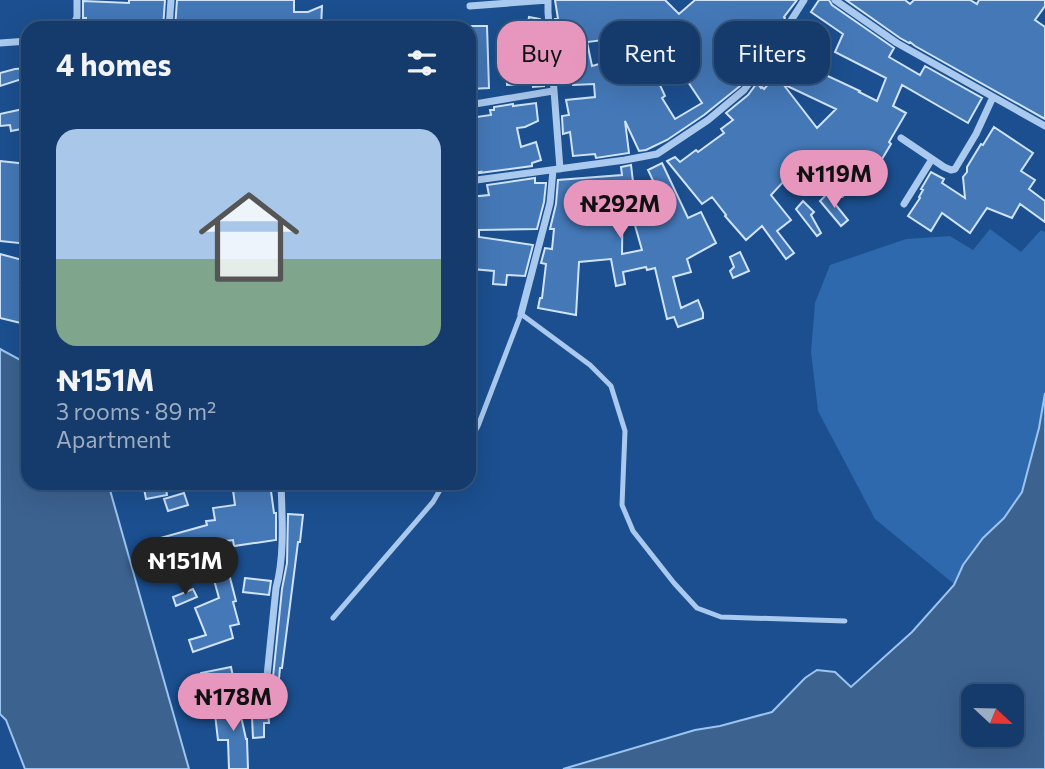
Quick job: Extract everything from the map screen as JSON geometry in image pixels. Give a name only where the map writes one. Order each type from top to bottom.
[{"type":"street","points":[[75,21],[77,0]]},
{"type":"street","points":[[170,21],[171,0]]},
{"type":"street","points":[[470,6],[548,0],[556,169],[522,314]]},
{"type":"street","points":[[476,180],[657,154],[708,120],[744,90],[804,0]]},
{"type":"street","points":[[835,0],[897,44],[1045,126]]},
{"type":"street","points":[[0,43],[21,42]]},
{"type":"street","points":[[476,104],[553,90]]},
{"type":"street","points":[[901,138],[944,167],[955,169],[976,134],[993,97]]},
{"type":"street","points":[[904,204],[932,159]]},
{"type":"street","points":[[215,694],[266,686],[279,579],[281,490]]},
{"type":"lane","points":[[476,430],[522,314],[590,365],[611,386],[625,431],[622,505],[634,531],[697,608],[720,617],[845,621]]},
{"type":"lane","points":[[333,618],[433,502],[440,490]]},
{"type":"shaded area","points":[[990,229],[1021,252],[1041,230],[1045,232],[1045,393],[1022,492],[1004,518],[983,538],[963,565],[954,584],[875,519],[818,411],[811,352],[815,303],[830,265],[906,239],[950,236],[973,250]]},
{"type":"shaded area","points":[[0,349],[21,360],[21,490],[110,490],[189,769],[25,769],[6,720],[0,714]]},
{"type":"shaded area","points":[[1045,393],[1045,769],[563,769],[695,730],[772,712],[805,678],[817,670],[835,672],[851,687],[912,632],[954,585],[963,565],[983,538],[1004,518],[1022,492]]},
{"type":"building","points":[[129,0],[165,0],[164,21],[86,21],[86,18],[83,18],[83,1],[129,3]]},
{"type":"building","points":[[177,0],[294,0],[294,12],[308,12],[322,6],[321,21],[176,21]]},
{"type":"building","points":[[555,0],[665,0],[679,14],[695,0],[797,0],[783,21],[714,21],[714,84],[741,84],[740,86],[704,115],[667,140],[646,150],[639,151],[625,121],[629,153],[596,158],[595,154],[573,156],[570,132],[563,134],[562,116],[569,115],[566,100],[595,97],[594,84],[573,85],[573,84],[586,84],[586,21],[555,19],[558,19]]},
{"type":"building","points":[[819,0],[829,0],[832,5],[894,48],[889,57],[920,75],[925,66],[982,98],[968,123],[902,85],[893,106],[906,113],[889,142],[891,144],[879,164],[842,197],[829,192],[833,189],[818,172],[809,181],[797,167],[771,195],[791,220],[777,231],[794,253],[786,259],[762,226],[746,240],[712,197],[702,204],[667,161],[675,157],[680,162],[724,133],[721,129],[733,120],[726,113],[748,95],[756,84],[764,89],[768,84],[783,84],[830,84],[830,77],[877,101],[886,78],[835,52],[843,34],[830,25],[830,21],[824,21],[811,12]],"holes":[[[783,84],[836,109],[817,128]]]},
{"type":"building","points":[[846,0],[905,0],[910,4],[914,0],[970,0],[977,4],[979,0],[1045,0],[1045,6],[1035,20],[1045,27],[1045,119],[900,38]]},
{"type":"building","points":[[529,17],[540,19],[540,21],[528,21]]},
{"type":"building","points":[[476,26],[487,26],[489,88],[476,89]]},
{"type":"building","points":[[21,69],[21,79],[0,86],[0,73]]},
{"type":"building","points":[[536,103],[538,121],[517,128],[521,147],[536,142],[541,160],[532,163],[532,166],[476,173],[476,117],[491,115],[490,110],[494,110],[494,107]]},
{"type":"building","points":[[21,109],[21,129],[11,131],[10,125],[0,126],[0,114]]},
{"type":"building","points":[[994,127],[1033,153],[1021,171],[1035,180],[1029,189],[1045,201],[1045,222],[1020,204],[1012,218],[987,208],[970,233],[942,213],[931,231],[908,216],[920,198],[921,189],[931,172],[944,179],[942,183],[965,198],[963,177],[967,167]]},
{"type":"building","points":[[0,161],[21,163],[21,243],[0,241]]},
{"type":"building","points":[[662,163],[688,218],[701,212],[716,243],[687,259],[691,272],[673,277],[681,308],[698,300],[703,318],[678,327],[674,317],[667,319],[655,268],[647,270],[646,267],[623,272],[625,284],[616,286],[611,259],[579,262],[576,315],[538,308],[542,298],[546,264],[541,263],[545,248],[552,249],[554,229],[550,229],[558,180],[622,175],[621,167],[631,165],[636,207],[631,208],[623,183],[622,254],[642,250],[634,222],[668,212],[648,170]]},
{"type":"building","points":[[535,178],[535,183],[546,183],[537,229],[479,230],[479,237],[533,245],[525,276],[507,275],[506,285],[493,284],[494,271],[476,269],[476,196],[489,195],[487,185]]},
{"type":"building","points":[[827,194],[848,220],[841,226],[820,201]]},
{"type":"building","points":[[803,201],[814,212],[811,215],[821,233],[817,236],[796,209]]},
{"type":"building","points":[[740,252],[749,271],[733,278],[730,271],[734,267],[730,257]]},
{"type":"building","points":[[0,254],[21,260],[21,323],[0,318]]},
{"type":"building","points":[[144,490],[166,490],[167,495],[146,499]]},
{"type":"building","points":[[233,490],[271,490],[276,513],[276,540],[234,546],[233,540],[209,543],[208,548],[214,563],[168,578],[157,539],[207,525],[206,521],[215,520],[213,508],[235,505]]},
{"type":"building","points":[[184,493],[188,505],[168,511],[164,499]]},
{"type":"building","points":[[288,514],[303,515],[277,700],[267,699],[269,723],[264,723],[264,737],[253,738],[251,696],[268,692],[272,687],[287,563]]},
{"type":"building","points":[[229,574],[239,624],[230,626],[233,638],[193,652],[189,640],[206,635],[195,608],[219,598],[214,580]]},
{"type":"building","points":[[245,578],[271,581],[269,595],[243,592]]},
{"type":"building","points":[[193,589],[197,597],[176,606],[173,597]]},
{"type":"building","points":[[231,667],[235,686],[205,691],[201,673]]},
{"type":"building","points":[[237,698],[247,739],[248,769],[229,769],[228,740],[218,740],[215,714],[219,714],[217,700]]}]
